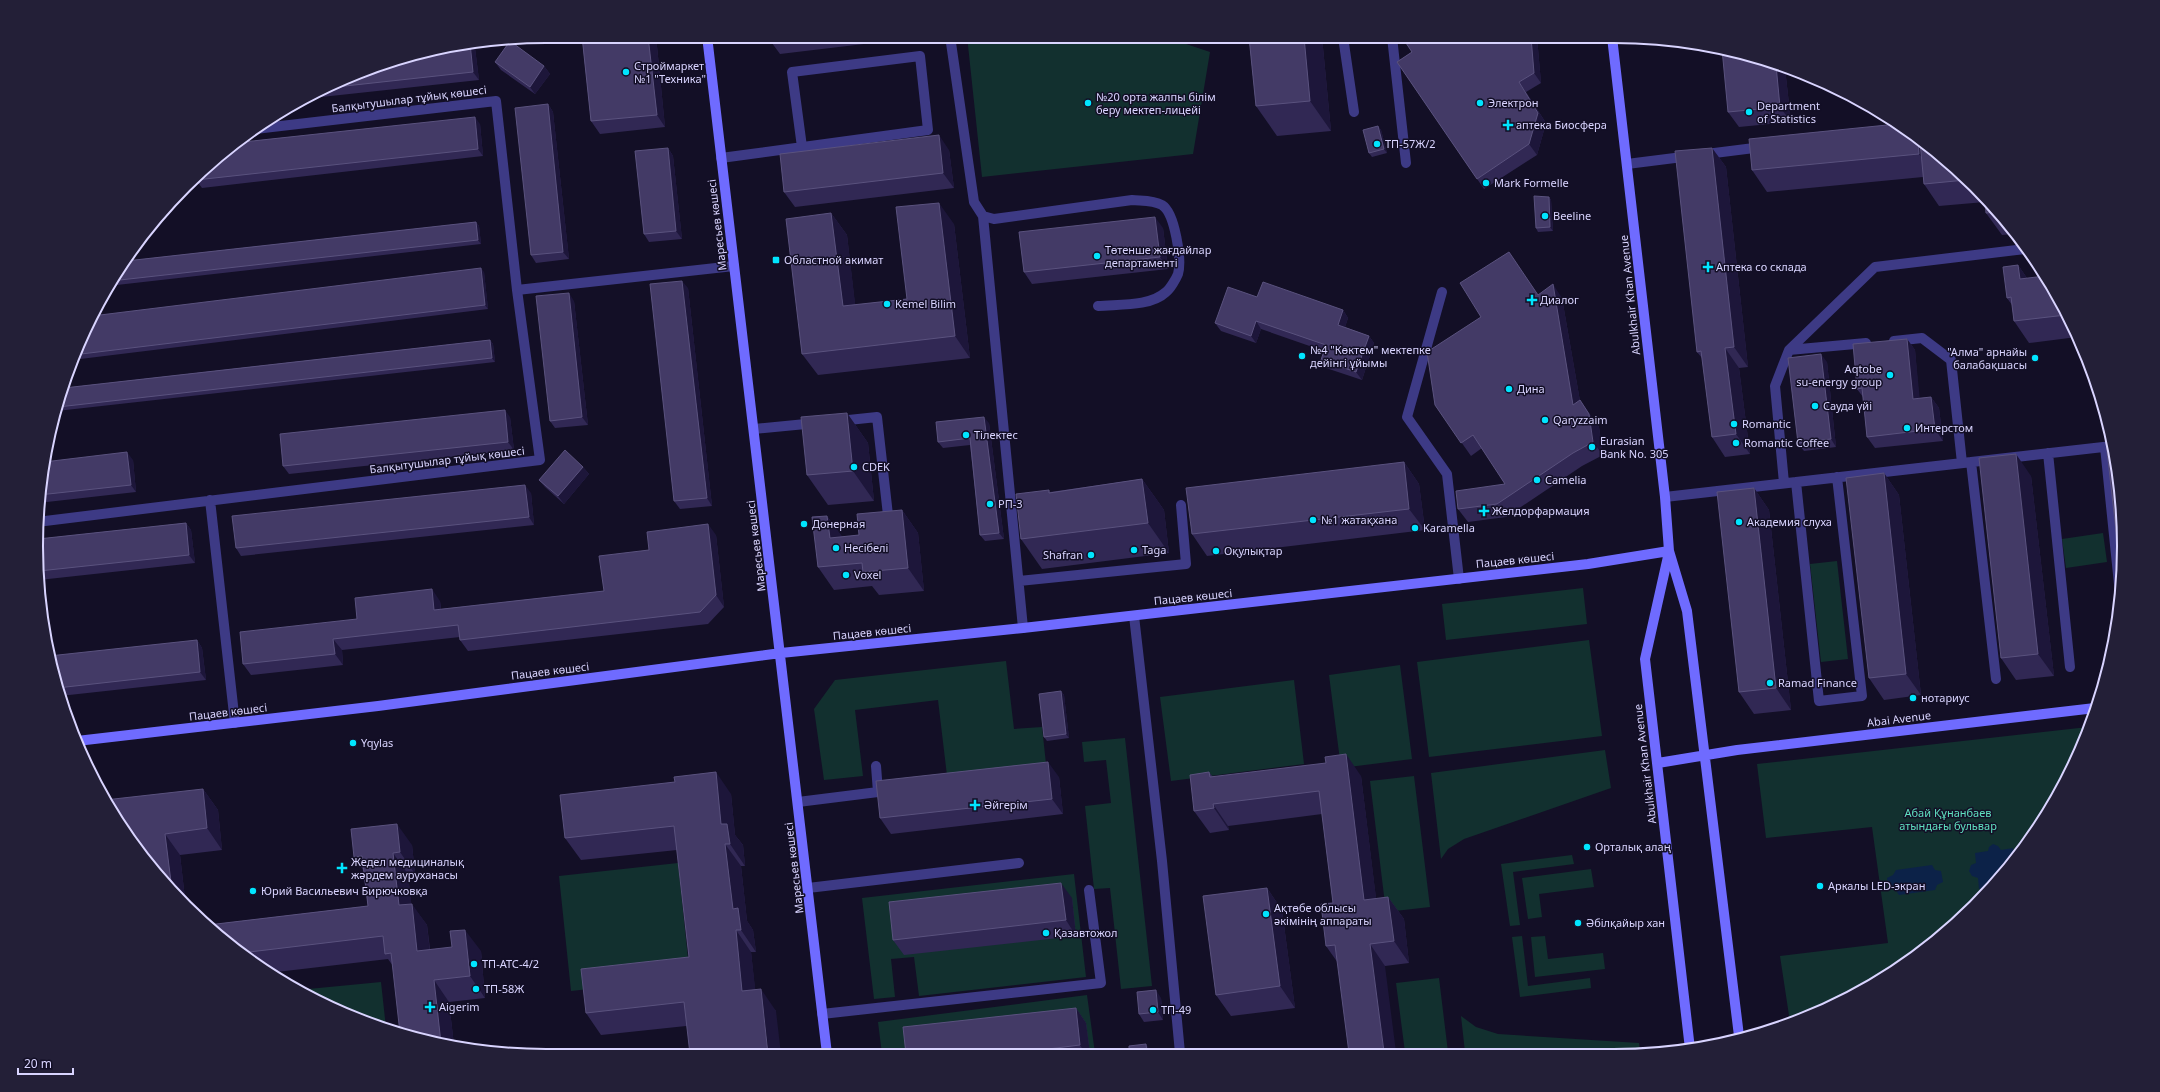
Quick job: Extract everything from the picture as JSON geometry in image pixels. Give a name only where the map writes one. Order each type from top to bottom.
[{"type":"main road","name":"Маресьев көшесі","points":[[708,43],[781,653],[826,1049]]},
{"type":"main road","name":"Abulkhair Khan Avenue","points":[[1613,43],[1665,497],[1669,551],[1687,611],[1740,1033]]},
{"type":"main road","name":"Abulkhair Khan Avenue","points":[[1669,551],[1645,659],[1689,1043]]},
{"type":"main road","name":"Пацаев көшесі","points":[[82,740],[235,723],[781,653],[1134,616],[1459,579],[1588,564],[1669,551]]},
{"type":"main road","name":"Abai Avenue","points":[[1658,763],[1737,750],[2090,709]]},
{"type":"street","points":[[951,43],[974,202],[983,216],[1016,509],[1019,581],[1024,628]]},
{"type":"street","points":[[1344,43],[1354,112]]},
{"type":"street","points":[[1393,43],[1406,163]]},
{"type":"street","points":[[722,158],[928,130],[920,56],[792,72],[802,147]]},
{"type":"street","name":"Балқытушылар тұйық көшесі","points":[[44,521],[540,460],[517,290],[496,101],[268,127]]},
{"type":"street","points":[[1627,164],[1771,146]]},
{"type":"street","points":[[983,216],[994,219],[1013,217],[1132,200],[1152,201],[1163,206],[1173,222],[1179,253],[1178,275],[1166,292],[1148,301],[1098,306]]},
{"type":"street","points":[[1784,483],[1774,386],[1789,350],[1875,267],[2020,250]]},
{"type":"street","points":[[517,290],[734,266]]},
{"type":"street","points":[[1442,292],[1407,417],[1447,474],[1459,579]]},
{"type":"street","points":[[1789,350],[1922,338],[1951,360],[1996,679]]},
{"type":"street","points":[[754,429],[877,417],[889,525]]},
{"type":"street","points":[[1665,497],[2107,446]]},
{"type":"street","points":[[2048,453],[2070,667]]},
{"type":"street","points":[[2109,459],[2117,554]]},
{"type":"street","points":[[1796,482],[1819,701],[1855,697],[1862,696],[1837,477]]},
{"type":"street","points":[[210,500],[235,723]]},
{"type":"street","points":[[1019,581],[1186,564],[1181,505]]},
{"type":"street","points":[[1134,616],[1162,861],[1180,1049]]},
{"type":"street","points":[[798,802],[878,792],[876,766]]},
{"type":"street","points":[[808,888],[1019,863]]},
{"type":"street","points":[[822,1014],[1101,983],[1090,890]]},
{"type":"green space","name":"№20 орта жалпы білім беру мектеп-лицейі","points":[[968,43],[1183,43],[1210,52],[1193,154],[982,177]]},
{"type":"green space","points":[[2103,533],[2107,562],[2066,568],[2062,539]]},
{"type":"green space","points":[[1837,561],[1848,659],[1821,662],[1810,564]]},
{"type":"green space","points":[[1583,588],[1587,624],[1446,640],[1442,604]]},
{"type":"green space","points":[[1589,640],[1602,736],[1429,757],[1417,662]]},
{"type":"green space","points":[[1006,661],[1014,729],[1042,727],[1047,773],[948,784],[938,700],[855,710],[863,776],[824,780],[814,709],[835,680]]},
{"type":"green space","points":[[1400,665],[1412,759],[1341,768],[1329,675]]},
{"type":"green space","points":[[1294,680],[1304,764],[1171,781],[1160,697]]},
{"type":"green space","name":"Абай Құнанбаев атындағы бульвар","points":[[2083,728],[2050,798],[2013,852],[1970,902],[1920,945],[1866,982],[1806,1011],[1789,1017],[1780,956],[1888,943],[1872,827],[1766,838],[1757,764]]},
{"type":"green space","points":[[1125,738],[1152,986],[1121,989],[1110,888],[1094,889],[1085,806],[1111,803],[1106,760],[1084,762],[1082,742]]},
{"type":"green space","points":[[1605,750],[1611,788],[1464,839],[1448,849],[1441,859],[1431,773]]},
{"type":"green space","points":[[1414,776],[1430,907],[1386,912],[1370,781]]},
{"type":"green space","points":[[1572,855],[1574,864],[1513,872],[1520,925],[1510,926],[1501,864]]},
{"type":"green space","points":[[678,863],[690,978],[571,991],[559,876]]},
{"type":"green space","points":[[1591,869],[1594,887],[1539,894],[1542,917],[1528,919],[1522,878]]},
{"type":"green space","points":[[1074,874],[1086,977],[919,996],[914,957],[891,959],[895,997],[874,999],[862,898]]},
{"type":"green space","points":[[1522,936],[1528,986],[1590,978],[1591,988],[1520,997],[1512,937]]},
{"type":"green space","points":[[1545,936],[1548,959],[1603,953],[1605,969],[1535,977],[1531,937]]},
{"type":"green space","points":[[1439,978],[1448,1049],[1405,1049],[1396,983]]},
{"type":"green space","points":[[381,982],[385,1022],[354,1011],[308,989]]},
{"type":"green space","points":[[1087,995],[1094,1049],[881,1049],[878,1022]]},
{"type":"green space","points":[[1461,1016],[1476,1027],[1498,1034],[1639,1043],[1640,1048],[1614,1049],[1465,1049]]},
{"type":"water","points":[[1993,844],[1998,846],[2001,850],[2013,848],[2013,851],[1992,878],[1982,889],[1979,889],[1978,878],[1972,876],[1969,871],[1971,865],[1976,863],[1975,853],[1988,851],[1989,847]]},
{"type":"water","points":[[1932,865],[1935,870],[1941,871],[1943,882],[1937,885],[1935,890],[1899,895],[1895,889],[1889,888],[1887,878],[1893,875],[1896,870]]},
{"type":"building","points":[[583,43],[649,43],[657,115],[591,121]]},
{"type":"building","points":[[1250,43],[1305,43],[1310,101],[1256,106]]},
{"type":"building","name":"Электрон","points":[[1406,43],[1532,43],[1534,73],[1519,82],[1538,113],[1529,144],[1477,179],[1397,62],[1412,52]]},
{"type":"building","points":[[508,44],[514,44],[544,66],[530,87],[495,62]]},
{"type":"building","points":[[471,49],[473,72],[343,86],[384,70],[416,60]]},
{"type":"building","points":[[1723,55],[1776,70],[1780,107],[1728,112]]},
{"type":"building","points":[[548,104],[563,252],[531,255],[515,108]]},
{"type":"building","points":[[475,117],[478,149],[202,179],[248,142]]},
{"type":"building","points":[[1888,125],[1919,146],[1919,154],[1752,170],[1749,139]]},
{"type":"building","name":"ТП-57Ж/2","points":[[1378,126],[1384,149],[1369,153],[1363,130]]},
{"type":"building","points":[[939,135],[943,173],[784,192],[780,154]]},
{"type":"building","points":[[1921,147],[1960,181],[1924,184]]},
{"type":"building","points":[[668,148],[676,231],[644,234],[635,151]]},
{"type":"building","points":[[1712,148],[1734,347],[1725,348],[1736,434],[1712,437],[1701,351],[1697,352],[1675,151]]},
{"type":"building","name":"Beeline","points":[[1534,196],[1549,197],[1550,227],[1536,228]]},
{"type":"building","points":[[939,203],[955,336],[802,354],[786,219],[831,213],[843,306],[907,299],[896,207]]},
{"type":"building","points":[[1986,207],[1991,213],[1986,213]]},
{"type":"building","name":"Төтенше жағдайлар департаменті","points":[[1155,217],[1160,257],[1024,272],[1019,232]]},
{"type":"building","points":[[476,222],[478,240],[119,280],[133,260]]},
{"type":"building","name":"Дина","points":[[1509,252],[1538,295],[1553,284],[1573,405],[1580,400],[1589,414],[1593,442],[1573,453],[1497,504],[1458,509],[1456,491],[1505,484],[1473,435],[1461,443],[1435,405],[1427,352],[1481,317],[1460,283]]},
{"type":"building","points":[[2018,265],[2020,279],[2038,277],[2061,316],[2014,321],[2011,297],[2007,298],[2003,267]]},
{"type":"building","points":[[481,268],[485,305],[81,354],[99,315]]},
{"type":"building","points":[[682,281],[707,498],[674,501],[650,284]]},
{"type":"building","points":[[1263,282],[1343,310],[1338,325],[1369,336],[1356,372],[1321,360],[1326,345],[1256,321],[1251,336],[1215,323],[1228,287],[1257,297]]},
{"type":"building","points":[[569,293],[582,417],[550,421],[536,296]]},
{"type":"building","points":[[1907,339],[1913,399],[1931,397],[1935,429],[1867,437],[1862,388],[1857,389],[1853,344]]},
{"type":"building","points":[[490,340],[492,358],[63,406],[69,387]]},
{"type":"building","name":"Сауда үйі","points":[[1821,354],[1831,439],[1798,443],[1788,358]]},
{"type":"building","points":[[505,410],[508,442],[283,466],[280,434]]},
{"type":"building","points":[[847,413],[853,471],[807,475],[801,417]]},
{"type":"building","points":[[984,417],[999,533],[980,535],[970,438],[938,442],[936,422]]},
{"type":"building","points":[[2106,445],[2113,480],[2117,537]]},
{"type":"building","points":[[565,450],[583,467],[558,496],[539,480]]},
{"type":"building","points":[[127,452],[131,485],[46,494],[51,461]]},
{"type":"building","points":[[2016,454],[2038,654],[2001,658],[1979,458]]},
{"type":"building","points":[[1404,462],[1409,509],[1192,534],[1186,488]]},
{"type":"building","points":[[1884,473],[1906,674],[1869,678],[1846,478]]},
{"type":"building","points":[[1142,479],[1148,523],[1021,539],[1016,494],[1049,490],[1049,493]]},
{"type":"building","points":[[525,485],[529,517],[236,548],[232,516]]},
{"type":"building","points":[[1754,488],[1776,688],[1739,692],[1717,492]]},
{"type":"building","points":[[902,510],[908,568],[863,572],[862,563],[818,567],[812,517],[827,516],[830,538],[859,535],[857,514]]},
{"type":"building","points":[[186,523],[189,555],[44,570],[43,538]]},
{"type":"building","points":[[708,524],[716,595],[700,612],[460,640],[458,625],[333,639],[335,654],[243,664],[240,632],[357,619],[355,598],[432,589],[434,610],[604,591],[599,556],[649,550],[647,532]]},
{"type":"building","points":[[197,640],[200,672],[64,687],[55,655]]},
{"type":"building","points":[[1061,691],[1066,734],[1044,737],[1039,694]]},
{"type":"building","points":[[1346,754],[1364,900],[1388,897],[1394,941],[1370,944],[1384,1049],[1348,1049],[1335,945],[1326,946],[1321,904],[1333,903],[1319,791],[1213,804],[1214,808],[1194,811],[1190,775],[1209,772],[1210,777],[1326,763],[1325,757]]},
{"type":"building","points":[[1048,762],[1052,799],[880,818],[876,781]]},
{"type":"building","points":[[716,772],[721,824],[727,824],[730,844],[725,844],[733,909],[738,908],[741,930],[736,930],[742,991],[761,989],[767,1049],[689,1049],[684,1002],[586,1013],[581,969],[689,957],[674,826],[565,838],[560,795],[675,782],[674,777]]},
{"type":"building","points":[[203,789],[207,828],[165,834],[171,881],[147,852],[111,799]]},
{"type":"building","points":[[397,824],[400,852],[393,853],[399,905],[412,904],[417,951],[452,947],[450,931],[465,930],[470,976],[434,980],[440,1037],[399,1027],[391,953],[385,954],[383,936],[250,952],[214,924],[368,906],[362,856],[354,857],[351,829]]},
{"type":"building","points":[[1061,883],[1066,920],[893,940],[889,902]]},
{"type":"building","points":[[1267,888],[1280,986],[1216,995],[1203,896]]},
{"type":"building","points":[[1156,990],[1158,1012],[1139,1014],[1137,992]]},
{"type":"building","points":[[1076,1008],[1080,1045],[1048,1049],[905,1049],[903,1027]]},
{"type":"building","points":[[1146,1044],[1147,1049],[1129,1049],[1129,1046]]},
{"type":"place","name":"Строймаркет №1 \"Техника\"","points":[[626,72]]},
{"type":"place","name":"№20 орта жалпы білім беру мектеп-лицейі","points":[[1088,103]]},
{"type":"place","name":"Электрон","points":[[1480,103]]},
{"type":"place","name":"Department of Statistics","points":[[1749,112]]},
{"type":"place","name":"аптека Биосфера","points":[[1508,125]]},
{"type":"place","name":"ТП-57Ж/2","points":[[1377,144]]},
{"type":"place","name":"Mark Formelle","points":[[1486,183]]},
{"type":"place","name":"Beeline","points":[[1545,216]]},
{"type":"place","name":"Төтенше жағдайлар департаменті","points":[[1097,256]]},
{"type":"place","name":"Областной акимат","points":[[776,260]]},
{"type":"place","name":"Аптека со склада","points":[[1708,267]]},
{"type":"place","name":"Диалог","points":[[1532,300]]},
{"type":"place","name":"Kemel Bilim","points":[[887,304]]},
{"type":"place","name":"№4 \"Көктем\" мектепке дейінгі ұйымы","points":[[1302,356]]},
{"type":"place","name":"\"Алма\" арнайы балабақшасы","points":[[2035,358]]},
{"type":"place","name":"Aqtobe su-energy group","points":[[1890,375]]},
{"type":"place","name":"Дина","points":[[1509,389]]},
{"type":"place","name":"Сауда үйі","points":[[1815,406]]},
{"type":"place","name":"Qaryzzaim","points":[[1545,420]]},
{"type":"place","name":"Romantic","points":[[1734,424]]},
{"type":"place","name":"Интерстом","points":[[1907,428]]},
{"type":"place","name":"Тілектес","points":[[966,435]]},
{"type":"place","name":"Romantic Coffee","points":[[1736,443]]},
{"type":"place","name":"Eurasian Bank No. 305","points":[[1592,447]]},
{"type":"place","name":"CDEK","points":[[854,467]]},
{"type":"place","name":"Camelia","points":[[1537,480]]},
{"type":"place","name":"РП-3","points":[[990,504]]},
{"type":"place","name":"Желдорфармация","points":[[1484,511]]},
{"type":"place","name":"№1 жатақхана","points":[[1313,520]]},
{"type":"place","name":"Академия слуха","points":[[1739,522]]},
{"type":"place","name":"Донерная","points":[[804,524]]},
{"type":"place","name":"Karamella","points":[[1415,528]]},
{"type":"place","name":"Несібелі","points":[[836,548]]},
{"type":"place","name":"Taga","points":[[1134,550]]},
{"type":"place","name":"Оқулықтар","points":[[1216,551]]},
{"type":"place","name":"Shafran","points":[[1091,555]]},
{"type":"place","name":"Voxel","points":[[846,575]]},
{"type":"place","name":"Ramad Finance","points":[[1770,683]]},
{"type":"place","name":"нотариус","points":[[1913,698]]},
{"type":"place","name":"Yqylas","points":[[353,743]]},
{"type":"place","name":"Әйгерім","points":[[975,805]]},
{"type":"place","name":"Орталық алаң","points":[[1587,847]]},
{"type":"place","name":"Жедел медициналық жәрдем ауруханасы","points":[[342,868]]},
{"type":"place","name":"Аркалы LED-экран","points":[[1820,886]]},
{"type":"place","name":"Юрий Васильевич Бирючковқа","points":[[253,891]]},
{"type":"place","name":"Ақтөбе облысы әкімінің аппараты","points":[[1266,914]]},
{"type":"place","name":"Әбілқайыр хан","points":[[1578,923]]},
{"type":"place","name":"Қазавтожол","points":[[1046,933]]},
{"type":"place","name":"ТП-АТС-4/2","points":[[474,964]]},
{"type":"place","name":"ТП-58Ж","points":[[476,989]]},
{"type":"place","name":"Aigerim","points":[[430,1007]]},
{"type":"place","name":"ТП-49","points":[[1153,1010]]}]
